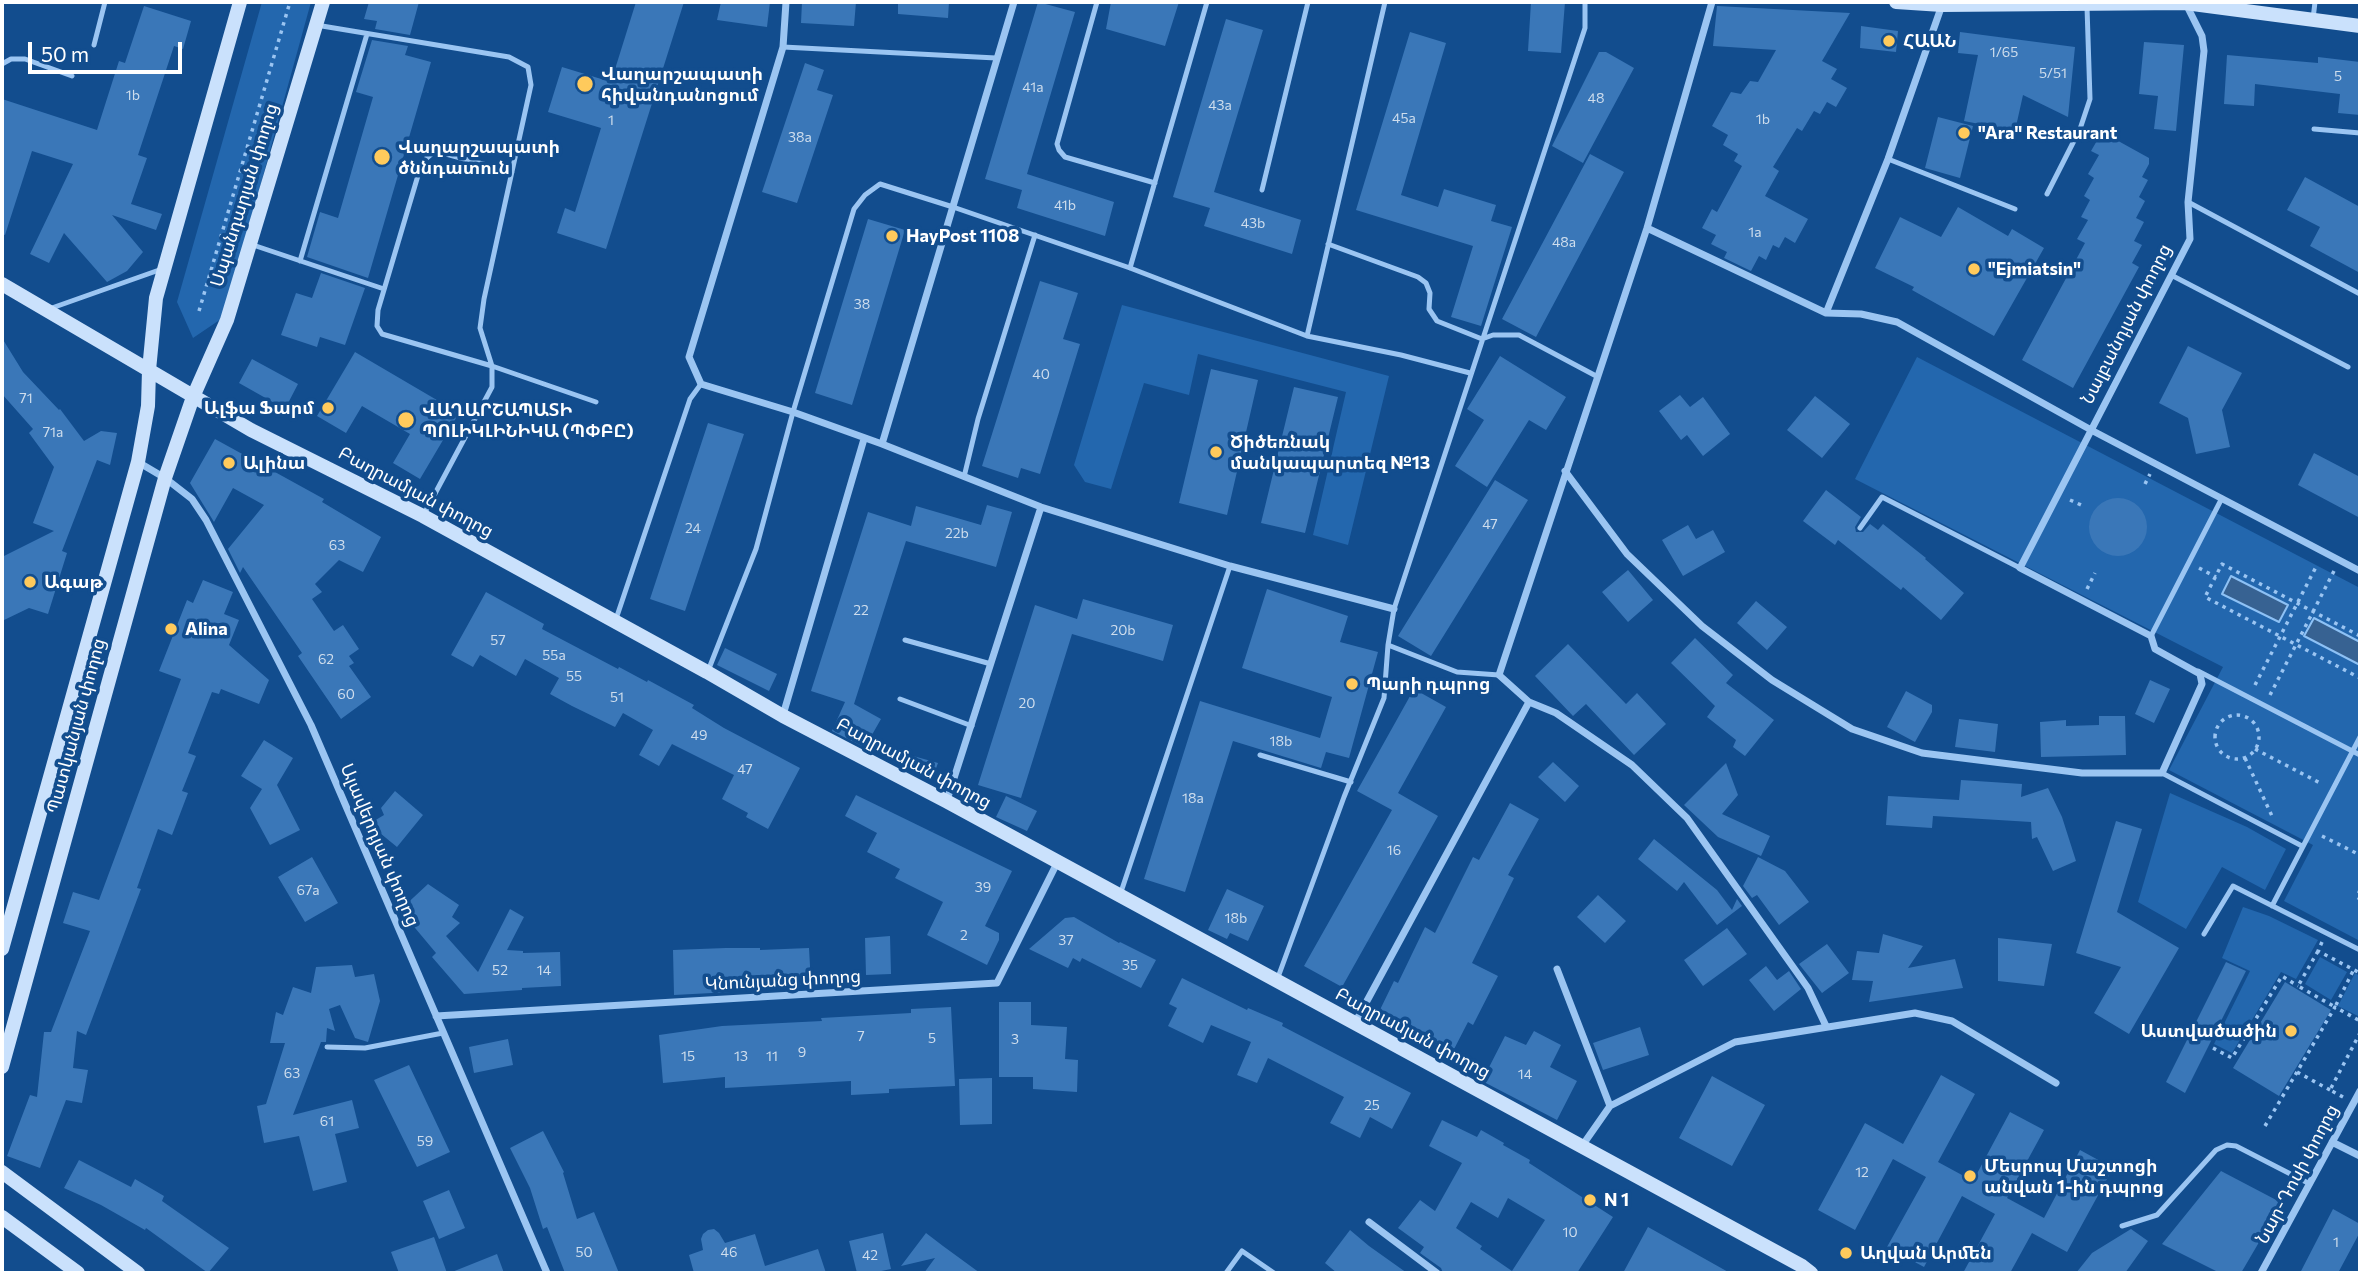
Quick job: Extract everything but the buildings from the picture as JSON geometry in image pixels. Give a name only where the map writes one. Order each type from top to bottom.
[{"type":"main road","points":[[149,370],[156,298],[240,2]]},
{"type":"main road","name":"Սպանդարյան փողոց","points":[[193,397],[227,320],[323,2]]},
{"type":"main road","points":[[1896,2],[1942,5],[2185,2],[2360,26]]},
{"type":"main road","name":"Բաղրամյան փողոց","points":[[2,284],[251,430],[423,516],[783,716],[946,801],[1582,1146],[1802,1271]]},
{"type":"main road","name":"Պատկանյան փողոց","points":[[2,949],[138,462],[148,406],[149,370]]},
{"type":"main road","name":"Պատկանյան փողոց","points":[[2,1067],[165,478],[193,397]]},
{"type":"main road","points":[[2,1172],[138,1273]]},
{"type":"main road","points":[[2,1217],[78,1273]]},
{"type":"street","points":[[786,2],[783,47],[689,356],[701,384],[793,412],[882,444],[1041,507],[1230,566],[1394,609]]},
{"type":"street","points":[[882,444],[1014,2]]},
{"type":"street","points":[[1712,2],[1647,228],[1499,675],[1530,702],[1556,713],[1632,765],[1687,818],[1808,988],[1826,1026]]},
{"type":"street","name":"Նալբանդյան փողոց","points":[[2020,568],[2190,239],[2188,202],[2204,51],[2202,36],[2185,2]]},
{"type":"street","points":[[1826,313],[1888,159],[1942,5]]},
{"type":"street","points":[[1647,228],[1826,313],[1861,314],[1897,322],[2093,431],[2360,570]]},
{"type":"street","points":[[783,716],[864,439]]},
{"type":"street","name":"Ալավերդյան փողոց","points":[[138,462],[192,499],[206,520],[311,725],[547,1273]]},
{"type":"street","points":[[1565,471],[1627,554],[1703,626],[1772,680],[1852,729],[1922,753],[2082,773],[2162,773],[2202,684],[2200,674],[2155,649],[2151,636],[2020,568]]},
{"type":"street","points":[[946,801],[1041,507]]},
{"type":"street","points":[[1355,1024],[1530,702]]},
{"type":"street","name":"Կնունյանց փողոց","points":[[436,1016],[997,983],[1057,863]]},
{"type":"street","points":[[1557,969],[1610,1106]]},
{"type":"street","points":[[1582,1146],[1610,1106],[1735,1041],[1915,1013],[1952,1021],[2056,1083]]},
{"type":"street","name":"Նար-Դոսի փողոց","points":[[2261,1273],[2360,1091]]},
{"type":"street","points":[[2332,1142],[2360,1156]]},
{"type":"street","points":[[1368,1222],[1437,1273]]},
{"type":"lane","points":[[94,45],[106,2]]},
{"type":"lane","points":[[1097,2],[1057,144],[1059,150],[1071,159],[1155,183]]},
{"type":"lane","points":[[1130,268],[1208,2]]},
{"type":"lane","points":[[1262,190],[1308,2]]},
{"type":"lane","points":[[1307,337],[1385,2]]},
{"type":"lane","points":[[1276,981],[1384,698],[1394,609],[1585,28],[1584,2]]},
{"type":"lane","points":[[2313,20],[2315,2]]},
{"type":"lane","points":[[2047,194],[2080,129],[2090,99],[2087,4]]},
{"type":"lane","points":[[316,25],[509,57],[528,67],[531,85],[480,328],[492,366],[492,387],[423,516]]},
{"type":"lane","points":[[300,261],[367,34]]},
{"type":"lane","points":[[783,47],[996,58]]},
{"type":"lane","points":[[2,64],[11,59],[25,59],[72,76]]},
{"type":"lane","points":[[2314,129],[2360,133]]},
{"type":"lane","points":[[512,172],[435,151],[422,162],[378,310],[377,326],[382,334],[492,366],[597,402]]},
{"type":"lane","points":[[1888,159],[2015,209]]},
{"type":"lane","points":[[707,672],[756,549],[793,412],[854,209],[865,195],[880,184],[1130,268],[1307,337],[1401,355],[1470,373]]},
{"type":"lane","points":[[2188,202],[2360,294]]},
{"type":"lane","points":[[964,477],[985,394],[1035,236]]},
{"type":"lane","points":[[250,244],[384,289]]},
{"type":"lane","points":[[1328,244],[1418,277],[1426,283],[1430,293],[1429,309],[1437,321],[1482,339],[1493,335],[1519,335],[1598,377]]},
{"type":"lane","points":[[46,310],[165,268]]},
{"type":"lane","points":[[2173,276],[2348,367]]},
{"type":"lane","points":[[615,622],[690,399],[701,384]]},
{"type":"lane","points":[[1860,528],[1882,497],[2020,568]]},
{"type":"lane","points":[[2151,636],[2222,498]]},
{"type":"lane","points":[[1119,895],[1230,566]]},
{"type":"lane","points":[[905,640],[992,664]]},
{"type":"lane","points":[[1388,645],[1457,672],[1499,675]]},
{"type":"lane","points":[[2193,668],[2360,755]]},
{"type":"lane","points":[[900,699],[972,726]]},
{"type":"lane","points":[[2272,906],[2360,737]]},
{"type":"lane","points":[[1260,755],[1351,782]]},
{"type":"lane","points":[[2162,773],[2302,846]]},
{"type":"lane","points":[[2204,934],[2233,886],[2360,950]]},
{"type":"lane","points":[[327,1047],[365,1048],[443,1033]]},
{"type":"lane","points":[[2122,1226],[2157,1215],[2216,1150],[2227,1145],[2236,1146],[2310,1184]]},
{"type":"lane","points":[[1226,1273],[1242,1251],[1273,1273]]},
{"type":"path","points":[[199,311],[289,2]]},
{"type":"path","points":[[2239,715],[2323,552]]},
{"type":"path","points":[[2254,724],[2339,560]]},
{"type":"path","points":[[2360,636],[2222,564],[2205,597],[2360,678]]},
{"type":"path","points":[[2231,715],[2239,715],[2247,717],[2254,724],[2259,735],[2256,749],[2245,758],[2229,758],[2222,754],[2214,740],[2218,724],[2231,715]]},
{"type":"path","points":[[2256,749],[2332,790]]},
{"type":"path","points":[[2245,758],[2281,835]]},
{"type":"path","points":[[2311,831],[2360,855]]},
{"type":"path","points":[[2360,890],[2357,897],[2360,899]]},
{"type":"path","points":[[2298,986],[2326,933]]},
{"type":"path","points":[[2318,951],[2360,973]]},
{"type":"path","points":[[2264,1126],[2354,969]]},
{"type":"path","points":[[2213,1048],[2232,1058],[2282,976],[2360,1021]]},
{"type":"path","points":[[2330,1090],[2360,1033]]},
{"type":"path","points":[[2297,1072],[2354,1103]]},
{"type":"shaded area","points":[[262,2],[311,2],[224,317],[193,338],[177,302]]},
{"type":"shaded area","points":[[1122,305],[1389,376],[1348,545],[1313,535],[1346,392],[1198,354],[1189,395],[1144,383],[1111,489],[1085,482],[1074,465]]},
{"type":"shaded area","points":[[1917,357],[2360,588],[2360,941],[2284,901],[2313,845],[2169,770],[2223,667],[1855,479]]},
{"type":"shaded area","points":[[2231,576],[2288,605],[2279,622],[2222,594]]},
{"type":"shaded area","points":[[2314,618],[2360,642],[2360,665],[2304,636]]},
{"type":"shaded area","points":[[2170,793],[2247,827],[2286,849],[2265,890],[2222,867],[2186,929],[2138,902]]},
{"type":"shaded area","points":[[2243,907],[2269,916],[2318,940],[2296,979],[2281,972],[2232,1053],[2214,1044],[2250,971],[2222,958]]},
{"type":"shaded area","points":[[2320,957],[2347,972],[2331,1000],[2305,984]]},
{"type":"shaded area","points":[[2355,973],[2360,976],[2360,1017],[2338,1006]]},
{"type":"place","name":"ՀԱԱՆ","points":[[1889,41]]},
{"type":"place","name":"Վաղարշապատի հիվանդանոցում","points":[[585,84]]},
{"type":"place","name":"\"Ara\" Restaurant","points":[[1964,133]]},
{"type":"place","name":"Վաղարշապատի ծննդատուն","points":[[382,157]]},
{"type":"place","name":"HayPost 1108","points":[[892,236]]},
{"type":"place","name":"\"Ejmiatsin\"","points":[[1974,269]]},
{"type":"place","name":"Ալֆա Ֆարմ","points":[[328,408]]},
{"type":"place","name":"ՎԱՂԱՐՇԱՊԱՏԻ ՊՈԼԻԿԼԻՆԻԿԱ (ՊՓԲԸ)","points":[[406,420]]},
{"type":"place","name":"Ծիծեռնակ մանկապարտեզ №13","points":[[1216,452]]},
{"type":"place","name":"Ալինա","points":[[229,463]]},
{"type":"place","name":"Ագաթ","points":[[30,582]]},
{"type":"place","name":"Alina","points":[[171,629]]},
{"type":"place","name":"Պարի դպրոց","points":[[1352,684]]},
{"type":"place","name":"Աստվածածին","points":[[2291,1031]]},
{"type":"place","name":"Մեսրոպ Մաշտոցի անվան 1-ին դպրոց","points":[[1970,1176]]},
{"type":"place","name":"N 1","points":[[1590,1200]]},
{"type":"place","name":"Աղվան Արմեն","points":[[1846,1253]]}]
